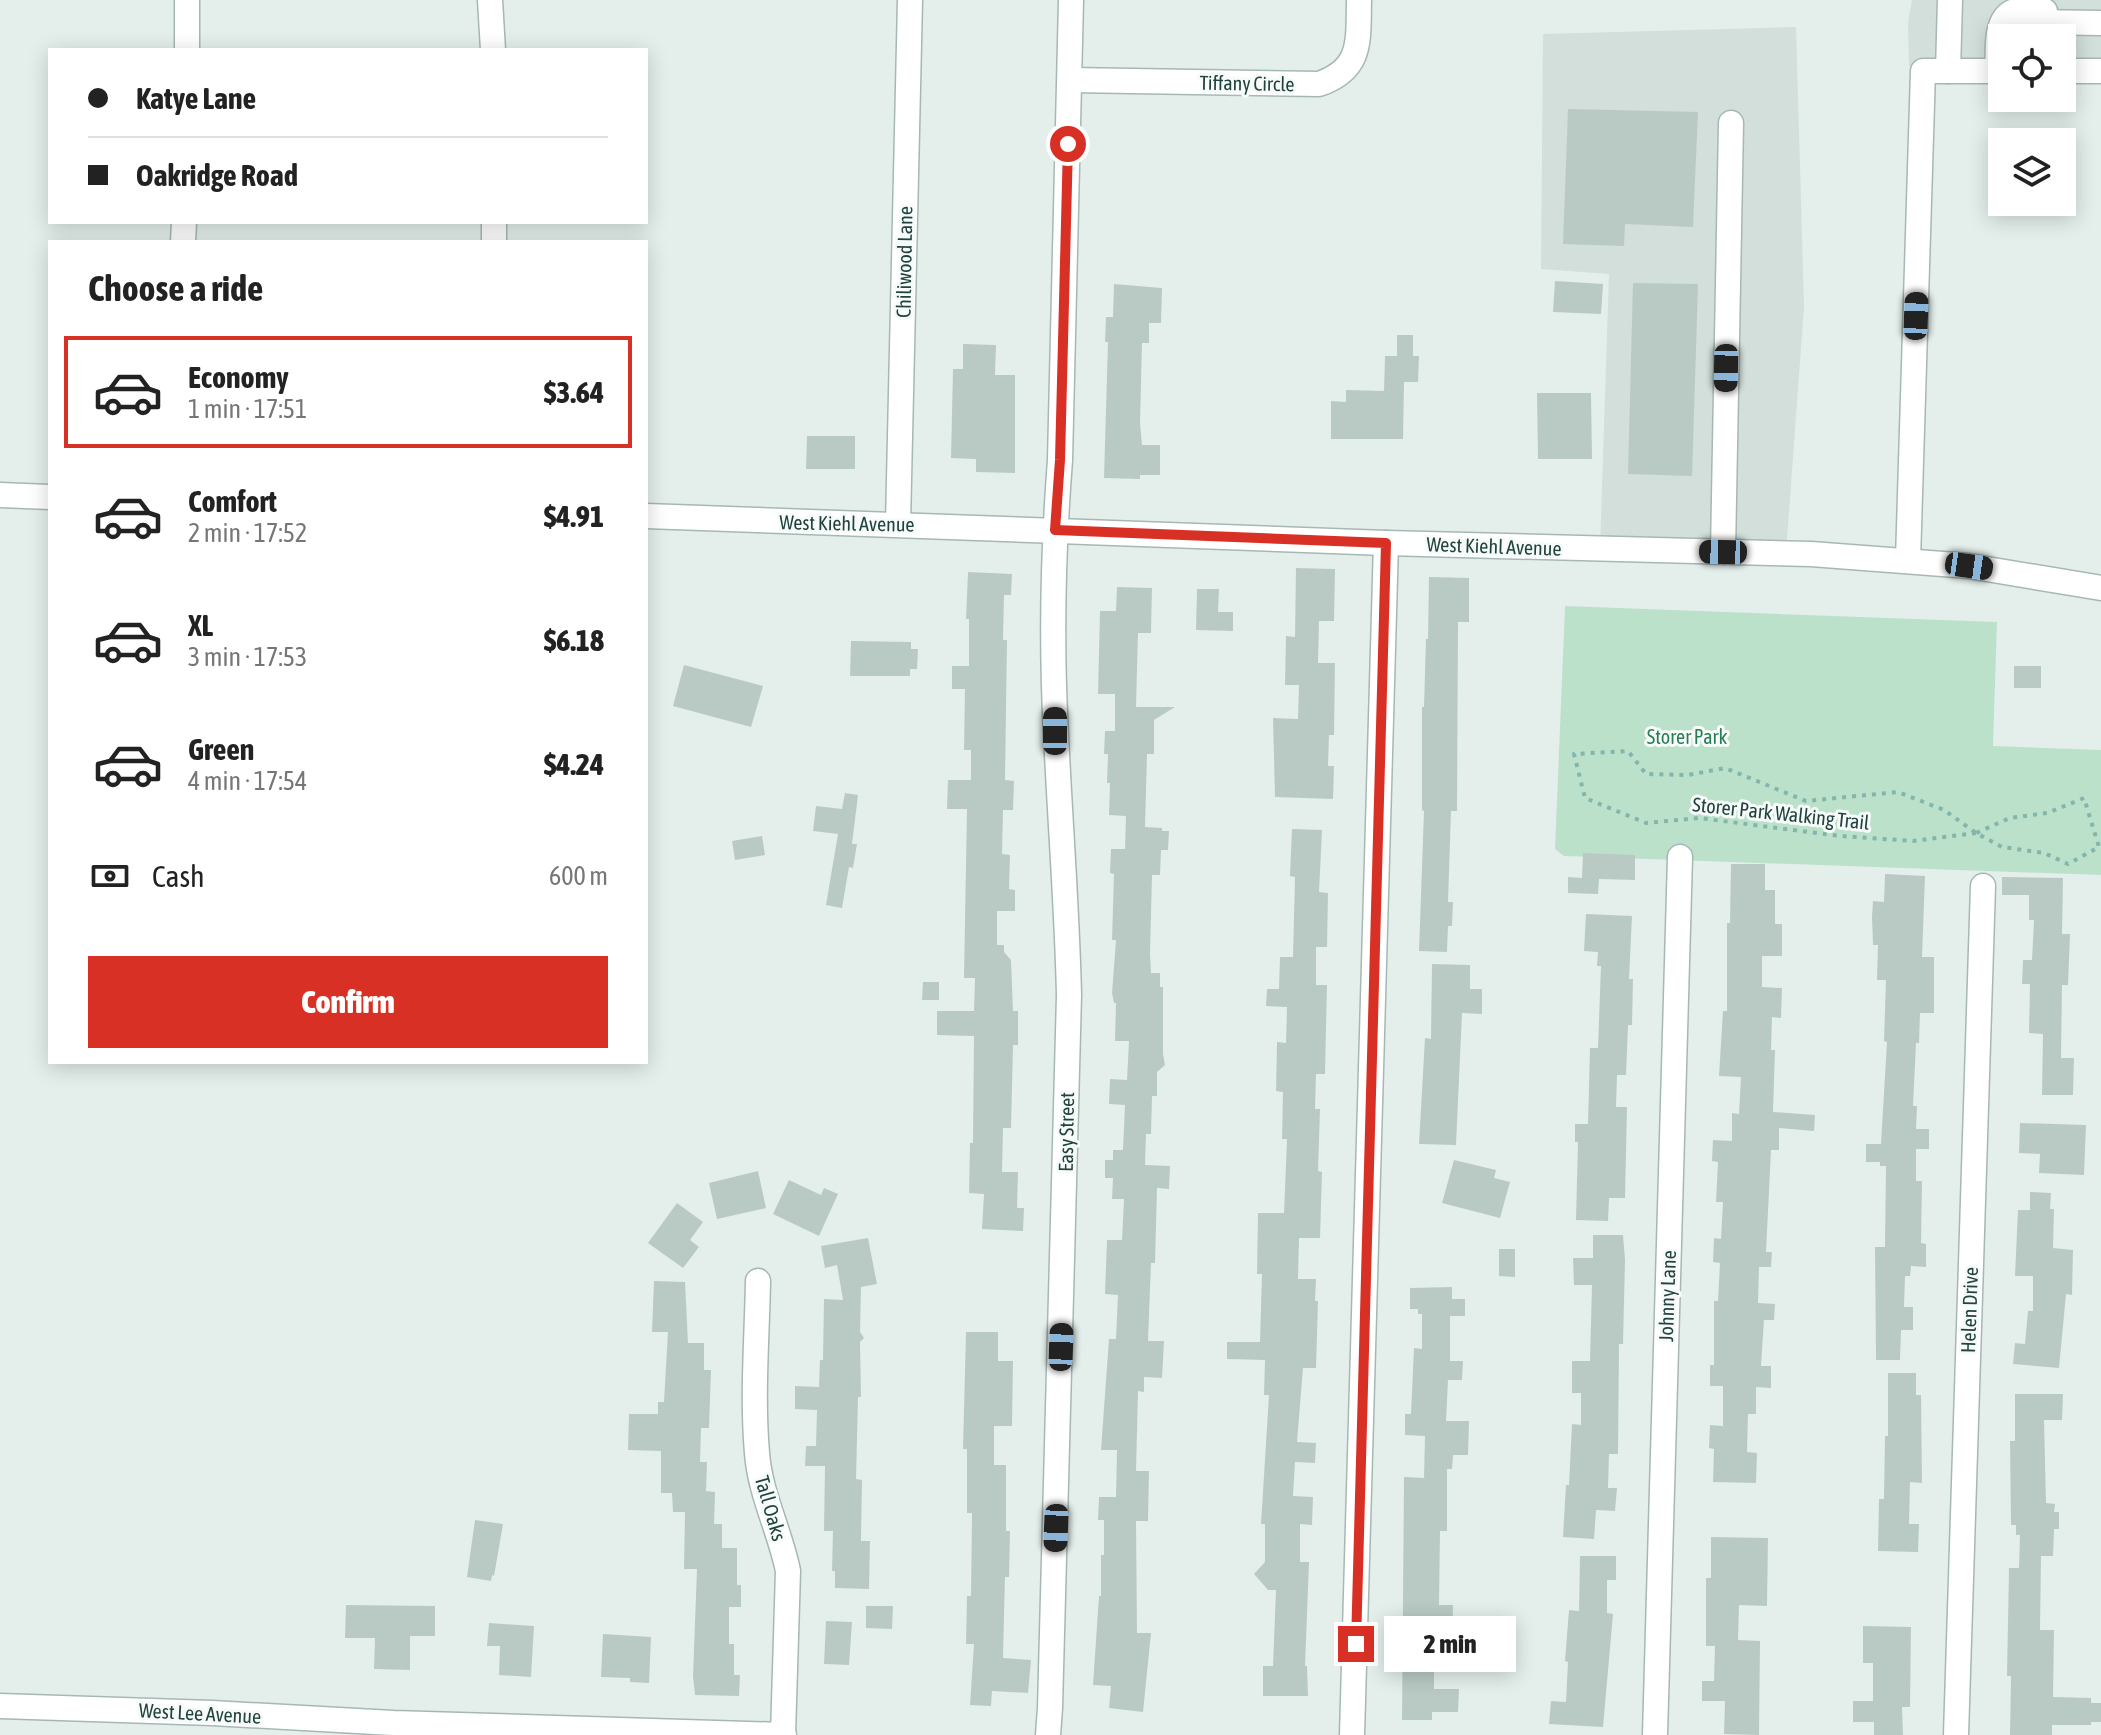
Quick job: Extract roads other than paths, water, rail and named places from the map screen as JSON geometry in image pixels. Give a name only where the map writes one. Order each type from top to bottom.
[{"type":"street","points":[[187,0],[187,48]]},
{"type":"street","points":[[490,0],[493,48]]},
{"type":"street","name":"Chiliwood Lane","points":[[898,524],[910,0]]},
{"type":"street","name":"Easy Street","points":[[1048,1735],[1069,995],[1055,731],[1055,530],[1060,460],[1071,0]]},
{"type":"street","name":"Tiffany Circle","points":[[1070,80],[1319,84],[1342,73],[1356,53],[1359,0]]},
{"type":"street","points":[[1948,71],[1950,0]]},
{"type":"street","points":[[2004,24],[2017,10],[2101,13]]},
{"type":"street","points":[[2008,16],[2017,22],[2101,23]]},
{"type":"street","points":[[1908,560],[1923,71],[1988,71]]},
{"type":"street","points":[[2076,71],[2101,71]]},
{"type":"street","points":[[1723,552],[1731,123]]},
{"type":"street","points":[[0,495],[48,497]]},
{"type":"street","name":"West Kiehl Avenue","points":[[648,516],[1908,560],[2030,574],[2101,588]]},
{"type":"street","points":[[1352,1735],[1386,543]]},
{"type":"street","name":"Johnny Lane","points":[[1655,1735],[1680,857]]},
{"type":"street","name":"Helen Drive","points":[[1956,1735],[1983,886]]},
{"type":"street","name":"Tall Oaks","points":[[758,1281],[757,1453],[762,1487],[788,1571],[784,1735]]},
{"type":"street","name":"West Lee Avenue","points":[[0,1706],[393,1723],[784,1735]]},
{"type":"park label","name":"Storer Park","points":[[1687,736]]}]
